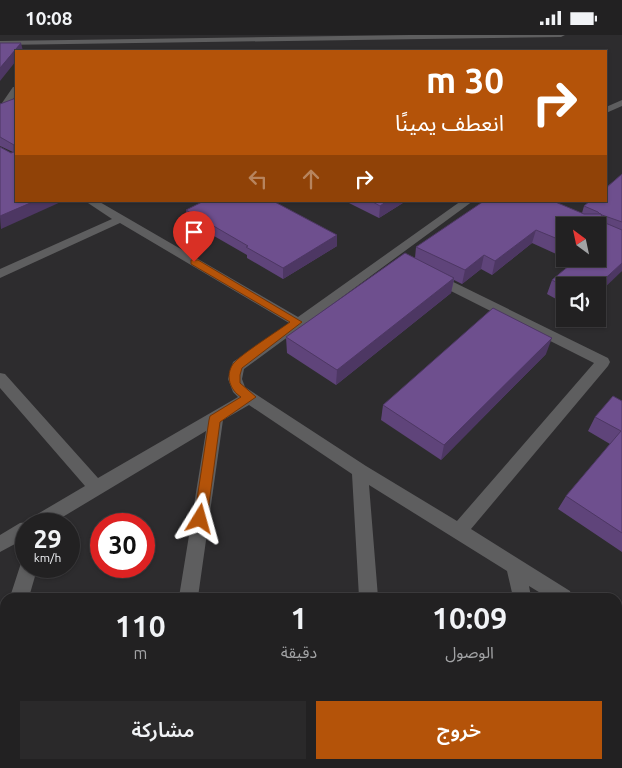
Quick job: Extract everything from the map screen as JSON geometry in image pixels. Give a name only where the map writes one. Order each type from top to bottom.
[{"type":"street","points":[[119,35],[132,41]]},
{"type":"street","points":[[154,35],[167,40],[181,35]]},
{"type":"street","points":[[289,35],[299,39]]},
{"type":"street","points":[[311,39],[324,35]]},
{"type":"street","points":[[0,43],[167,40],[270,42],[299,39],[448,40],[503,35],[561,35]]},
{"type":"street","points":[[45,50],[50,42]]},
{"type":"street","points":[[3,104],[15,90]]},
{"type":"street","points":[[3,104],[15,99]]},
{"type":"street","points":[[607,110],[622,103]]},
{"type":"street","points":[[92,202],[297,322]]},
{"type":"street","points":[[467,202],[238,366],[234,375],[235,383],[240,391],[360,471],[460,531],[557,593]]},
{"type":"street","points":[[0,274],[121,219]]},
{"type":"street","points":[[391,256],[409,265]]},
{"type":"street","points":[[426,273],[603,362],[460,531]]},
{"type":"street","points":[[0,378],[97,488]]},
{"type":"street","points":[[56,513],[215,420],[250,397]]},
{"type":"street","points":[[190,593],[215,420]]},
{"type":"street","points":[[360,471],[368,593]]},
{"type":"street","points":[[0,544],[15,535]]},
{"type":"street","points":[[515,567],[521,593]]},
{"type":"street","points":[[20,593],[25,578]]},
{"type":"building","points":[[0,43],[21,43],[15,50],[0,68]]},
{"type":"building","points":[[15,98],[15,202],[33,202],[0,216],[0,147],[11,153],[14,152],[14,145],[0,137],[0,104]]},
{"type":"building","points":[[622,174],[622,222],[584,206],[589,202],[607,202],[607,187]]},
{"type":"building","points":[[202,202],[275,202],[337,235],[283,268],[186,210]]},
{"type":"building","points":[[373,202],[386,202],[380,206]]},
{"type":"building","points":[[483,202],[555,202],[584,214],[601,214],[602,217],[556,217],[556,238],[536,230],[495,261],[484,255],[465,270],[416,247]]},
{"type":"building","points":[[606,223],[622,230],[622,263],[606,278],[556,277],[556,282],[552,280],[567,267],[606,267]]},
{"type":"building","points":[[405,253],[454,278],[337,370],[286,337]]},
{"type":"building","points":[[493,308],[552,338],[444,445],[383,405]]},
{"type":"building","points":[[613,396],[622,401],[622,533],[566,496],[621,431],[595,417]]},
{"type":"route","points":[[194,262],[297,322],[238,366],[234,375],[235,383],[240,391],[250,397],[215,420],[200,519]]}]
